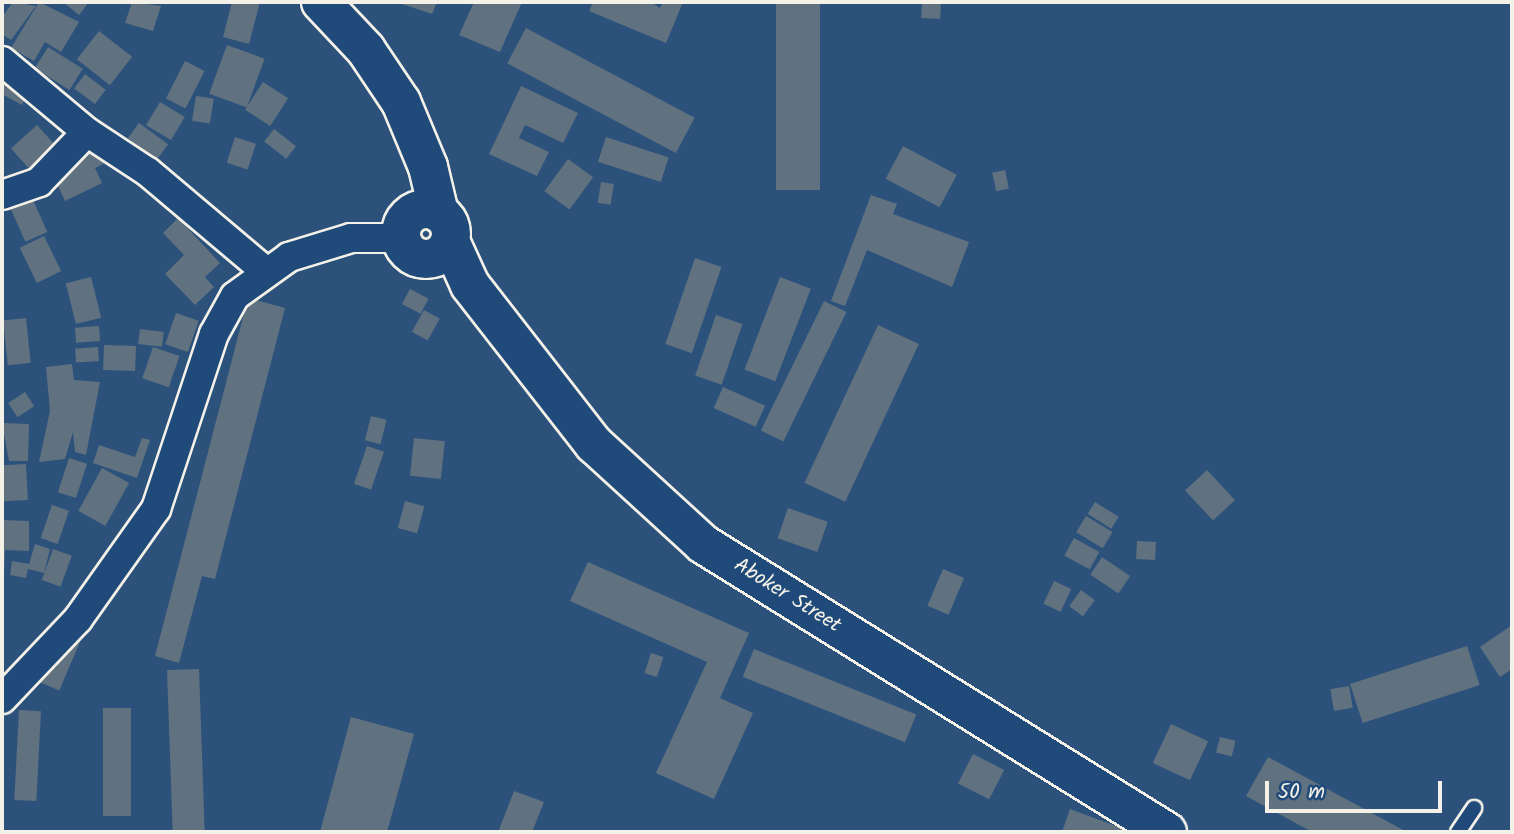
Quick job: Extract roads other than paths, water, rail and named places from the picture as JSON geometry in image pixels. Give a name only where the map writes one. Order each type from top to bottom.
[{"type":"main road","points":[[321,2],[366,50],[401,102],[428,167],[426,232]]},
{"type":"main road","name":"Aboker Street","points":[[426,232],[594,444],[703,544],[1167,832]]},
{"type":"street","points":[[2,61],[87,132],[148,172],[265,271]]},
{"type":"street","points":[[2,195],[39,182],[87,132]]},
{"type":"street","points":[[2,699],[78,619],[156,509],[214,334],[235,296],[265,271],[351,238],[426,232]]},
{"type":"lane","points":[[1458,832],[1474,808]]}]
